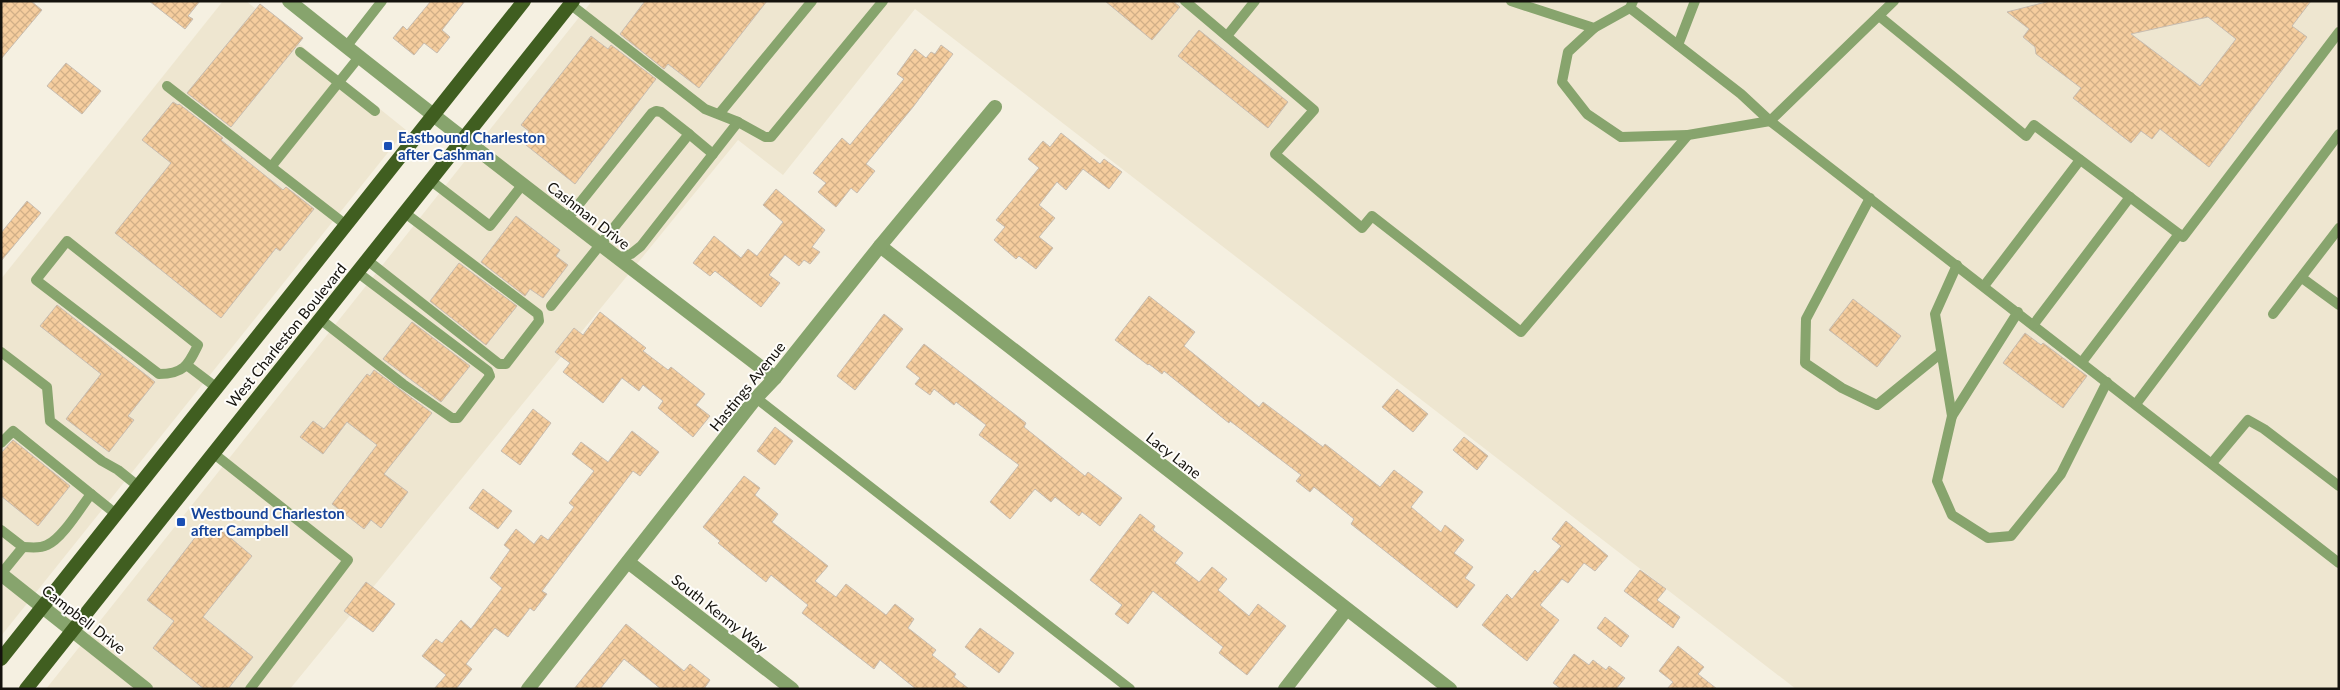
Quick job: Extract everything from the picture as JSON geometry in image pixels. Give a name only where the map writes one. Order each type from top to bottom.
[{"type":"main road","name":"West Charleston Boulevard","points":[[1,659],[524,1]]},
{"type":"main road","name":"West Charleston Boulevard","points":[[26,689],[572,3]]},
{"type":"street","name":"Cashman Drive","points":[[289,1],[432,116],[464,138],[617,258],[775,378]]},
{"type":"street","name":"Hastings Avenue","points":[[528,689],[756,398],[775,378],[880,246],[995,107]]},
{"type":"street","name":"Lacy Lane","points":[[880,246],[1450,689]]},
{"type":"street","name":"South Kenny Way","points":[[628,562],[792,689]]},
{"type":"street","name":"Campbell Drive","points":[[1,574],[146,689]]},
{"type":"street","points":[[1285,689],[1346,610]]},
{"type":"lane","points":[[346,46],[382,1]]},
{"type":"lane","points":[[719,114],[812,1]]},
{"type":"lane","points":[[572,3],[706,109],[738,122],[765,137],[771,137],[883,1]]},
{"type":"lane","points":[[1185,1],[1314,110],[1275,154],[1362,228],[1372,216],[1522,332],[1688,135]]},
{"type":"lane","points":[[1227,36],[1255,1]]},
{"type":"lane","points":[[1511,1],[1594,28]]},
{"type":"lane","points":[[1678,45],[1695,1]]},
{"type":"lane","points":[[1894,1],[1770,121],[1688,135],[1621,137],[1587,114],[1562,82],[1568,52],[1594,28],[1632,4],[1678,45],[1741,94],[1770,121],[2212,463],[2337,557]]},
{"type":"lane","points":[[1879,16],[2026,136],[2034,125],[2183,237],[2339,32]]},
{"type":"lane","points":[[300,52],[375,111]]},
{"type":"lane","points":[[271,167],[359,56]]},
{"type":"lane","points":[[167,86],[346,225]]},
{"type":"lane","points":[[567,219],[652,113],[656,111],[661,112],[713,154]]},
{"type":"lane","points":[[617,258],[631,254],[641,246],[738,122]]},
{"type":"lane","points":[[551,306],[689,134]]},
{"type":"lane","points":[[2136,404],[2339,134]]},
{"type":"lane","points":[[1984,286],[2080,160]]},
{"type":"lane","points":[[430,180],[490,226],[523,184]]},
{"type":"lane","points":[[2034,324],[2130,197]]},
{"type":"lane","points":[[1870,198],[1806,319],[1805,363],[1842,388],[1877,404],[1941,353]]},
{"type":"lane","points":[[367,260],[500,364],[506,364],[539,321],[538,314],[405,213]]},
{"type":"lane","points":[[2273,314],[2335,241],[2339,228]]},
{"type":"lane","points":[[2082,362],[2179,234]]},
{"type":"lane","points":[[67,241],[198,345],[188,366],[173,374],[159,374],[36,280],[67,241]]},
{"type":"lane","points":[[1952,416],[1934,314],[1957,265]]},
{"type":"lane","points":[[320,319],[403,384],[452,418],[458,418],[490,376],[488,371],[358,272]]},
{"type":"lane","points":[[2302,278],[2339,305]]},
{"type":"lane","points":[[2018,312],[1952,416],[1936,481],[1952,515],[1988,538],[2011,536],[2061,474],[2107,382]]},
{"type":"lane","points":[[1,352],[47,387],[50,421],[138,486]]},
{"type":"lane","points":[[188,366],[216,388]]},
{"type":"lane","points":[[756,398],[1130,689]]},
{"type":"lane","points":[[2212,463],[2248,420],[2264,429],[2339,486]]},
{"type":"lane","points":[[1,442],[13,431],[116,514]]},
{"type":"lane","points":[[213,453],[348,560],[250,689]]},
{"type":"lane","points":[[1,530],[23,547],[39,548],[48,545],[61,532],[91,494]]},
{"type":"lane","points":[[1,574],[23,547]]},
{"type":"shaded area","points":[[223,1],[246,1],[406,130],[1,636],[1,279]]},
{"type":"shaded area","points":[[592,1],[2339,1],[2339,689],[1796,689],[915,9],[783,175],[738,140],[290,689],[46,689]]},
{"type":"building","points":[[1,1],[31,1],[42,10],[1,59]]},
{"type":"building","points":[[149,1],[200,1],[188,16],[193,19],[185,29]]},
{"type":"building","points":[[431,1],[465,1],[442,30],[450,37],[437,53],[424,43],[414,55],[393,38],[403,26],[407,30]]},
{"type":"building","points":[[645,1],[767,1],[699,88],[668,64],[664,69],[620,34]]},
{"type":"building","points":[[1105,1],[1173,1],[1180,7],[1152,40]]},
{"type":"building","points":[[2050,1],[2311,1],[2292,26],[2307,37],[2209,167],[2160,129],[2152,139],[2141,131],[2131,143],[2073,98],[2081,88],[2036,54],[2035,47],[2023,37],[2029,29],[2007,12]],"holes":[[[2208,17],[2236,39],[2200,86],[2131,34]]]},
{"type":"building","points":[[260,4],[303,38],[231,127],[187,93]]},
{"type":"building","points":[[1199,30],[1288,102],[1268,128],[1178,56]]},
{"type":"building","points":[[591,36],[608,49],[611,45],[656,79],[575,184],[521,141],[529,131],[521,125]]},
{"type":"building","points":[[941,45],[953,54],[913,107],[866,164],[875,171],[857,193],[851,188],[836,207],[818,192],[826,183],[813,173],[842,138],[850,145],[904,79],[897,74],[915,49],[926,58],[931,52],[935,54]]},
{"type":"building","points":[[66,63],[101,91],[82,114],[47,86]]},
{"type":"building","points":[[173,102],[179,104],[223,138],[221,140],[283,190],[286,187],[314,209],[280,251],[276,248],[221,318],[115,233],[171,163],[142,140]]},
{"type":"building","points":[[1061,133],[1100,164],[1104,159],[1122,172],[1109,189],[1083,169],[1066,190],[1057,182],[1039,205],[1055,218],[1039,237],[1053,248],[1036,269],[1019,256],[1016,259],[994,240],[1005,227],[996,220],[1039,168],[1028,159],[1043,141],[1050,147]]},
{"type":"building","points":[[776,189],[825,230],[812,247],[820,252],[810,264],[804,260],[799,266],[785,255],[769,275],[780,283],[761,307],[715,271],[710,276],[693,263],[714,236],[741,258],[748,249],[757,256],[783,222],[763,205]]},
{"type":"building","points":[[27,201],[41,213],[1,261],[1,233]]},
{"type":"building","points":[[516,216],[560,250],[556,256],[568,265],[543,298],[530,289],[525,296],[481,262]]},
{"type":"building","points":[[459,263],[517,306],[486,345],[430,301]]},
{"type":"building","points":[[1149,296],[1195,332],[1184,346],[1259,407],[1263,402],[1323,447],[1325,444],[1380,487],[1394,470],[1423,492],[1411,507],[1441,532],[1445,525],[1464,540],[1454,553],[1473,567],[1465,578],[1475,585],[1457,608],[1351,524],[1354,519],[1314,487],[1310,492],[1296,481],[1301,475],[1230,421],[1229,423],[1164,371],[1162,374],[1115,340]]},
{"type":"building","points":[[1853,299],[1901,336],[1877,367],[1829,330]]},
{"type":"building","points":[[57,305],[155,382],[128,416],[134,420],[109,452],[66,419],[101,374],[40,326]]},
{"type":"building","points":[[600,312],[646,348],[643,351],[668,370],[671,367],[705,394],[696,405],[710,416],[693,437],[658,408],[663,401],[643,385],[639,391],[622,378],[603,403],[563,372],[570,363],[555,352],[574,328],[583,335]]},
{"type":"building","points":[[884,314],[903,329],[855,390],[837,376]]},
{"type":"building","points":[[412,322],[470,366],[441,402],[383,359]]},
{"type":"building","points":[[2025,333],[2041,345],[2043,343],[2087,376],[2063,408],[2003,363]]},
{"type":"building","points":[[924,344],[1026,423],[1024,427],[1085,476],[1088,472],[1122,498],[1100,526],[1082,512],[1079,516],[1055,497],[1051,502],[1035,489],[1010,519],[990,502],[1019,465],[979,435],[986,425],[956,402],[954,405],[934,389],[930,395],[915,384],[920,378],[906,367]]},
{"type":"building","points":[[374,370],[432,413],[384,474],[408,492],[381,528],[371,520],[364,529],[332,504],[377,445],[347,422],[323,454],[300,437],[313,421],[324,429],[367,374],[370,376]]},
{"type":"building","points":[[1397,389],[1428,414],[1413,432],[1382,407]]},
{"type":"building","points":[[533,409],[551,423],[520,465],[501,451]]},
{"type":"building","points":[[775,427],[793,441],[775,465],[757,451]]},
{"type":"building","points":[[632,431],[659,452],[640,476],[633,471],[542,591],[547,594],[534,611],[530,608],[508,637],[495,628],[466,664],[472,669],[456,689],[434,689],[446,675],[422,656],[436,639],[442,643],[461,620],[471,629],[502,588],[490,578],[510,550],[504,545],[516,529],[534,544],[541,535],[548,540],[574,507],[569,503],[594,471],[572,454],[581,442],[608,462]]},
{"type":"building","points":[[1464,437],[1488,456],[1477,470],[1453,450]]},
{"type":"building","points":[[13,440],[70,486],[38,526],[1,496],[1,453]]},
{"type":"building","points":[[744,476],[760,488],[755,495],[778,514],[772,522],[828,566],[815,581],[836,597],[846,584],[886,615],[895,604],[914,619],[908,628],[936,650],[932,655],[956,674],[954,677],[969,689],[916,689],[880,660],[874,669],[802,613],[808,605],[771,575],[766,582],[718,543],[720,541],[703,527]]},
{"type":"building","points":[[483,489],[512,511],[498,529],[469,508]]},
{"type":"building","points":[[1140,514],[1155,526],[1153,530],[1183,553],[1175,563],[1199,582],[1212,567],[1227,579],[1218,590],[1249,616],[1258,604],[1286,626],[1247,675],[1219,653],[1223,647],[1153,591],[1128,624],[1115,614],[1122,605],[1090,580]]},
{"type":"building","points":[[1566,521],[1608,556],[1595,571],[1584,563],[1568,583],[1562,579],[1540,605],[1559,620],[1527,661],[1482,625],[1507,594],[1512,599],[1535,570],[1538,573],[1561,546],[1552,539]]},
{"type":"building","points":[[220,529],[252,556],[203,617],[253,657],[228,689],[204,689],[153,648],[174,621],[147,600],[197,535],[202,539],[208,532],[214,536]]},
{"type":"building","points":[[1640,570],[1666,589],[1657,600],[1680,617],[1673,628],[1624,591]]},
{"type":"building","points":[[366,582],[395,604],[373,632],[344,611]]},
{"type":"building","points":[[1605,617],[1629,636],[1621,647],[1597,628]]},
{"type":"building","points":[[626,624],[684,671],[690,664],[710,680],[704,689],[661,689],[624,659],[600,689],[574,689]]},
{"type":"building","points":[[980,628],[1014,653],[999,673],[965,647]]},
{"type":"building","points":[[1678,646],[1704,667],[1698,674],[1717,689],[1667,689],[1673,682],[1659,671]]},
{"type":"building","points":[[1574,654],[1589,665],[1593,660],[1606,670],[1609,666],[1625,678],[1616,689],[1561,689],[1553,683]]},
{"type":"place","name":"Eastbound Charleston after Cashman","points":[[388,146]]},
{"type":"place","name":"Westbound Charleston after Campbell","points":[[181,522]]}]
